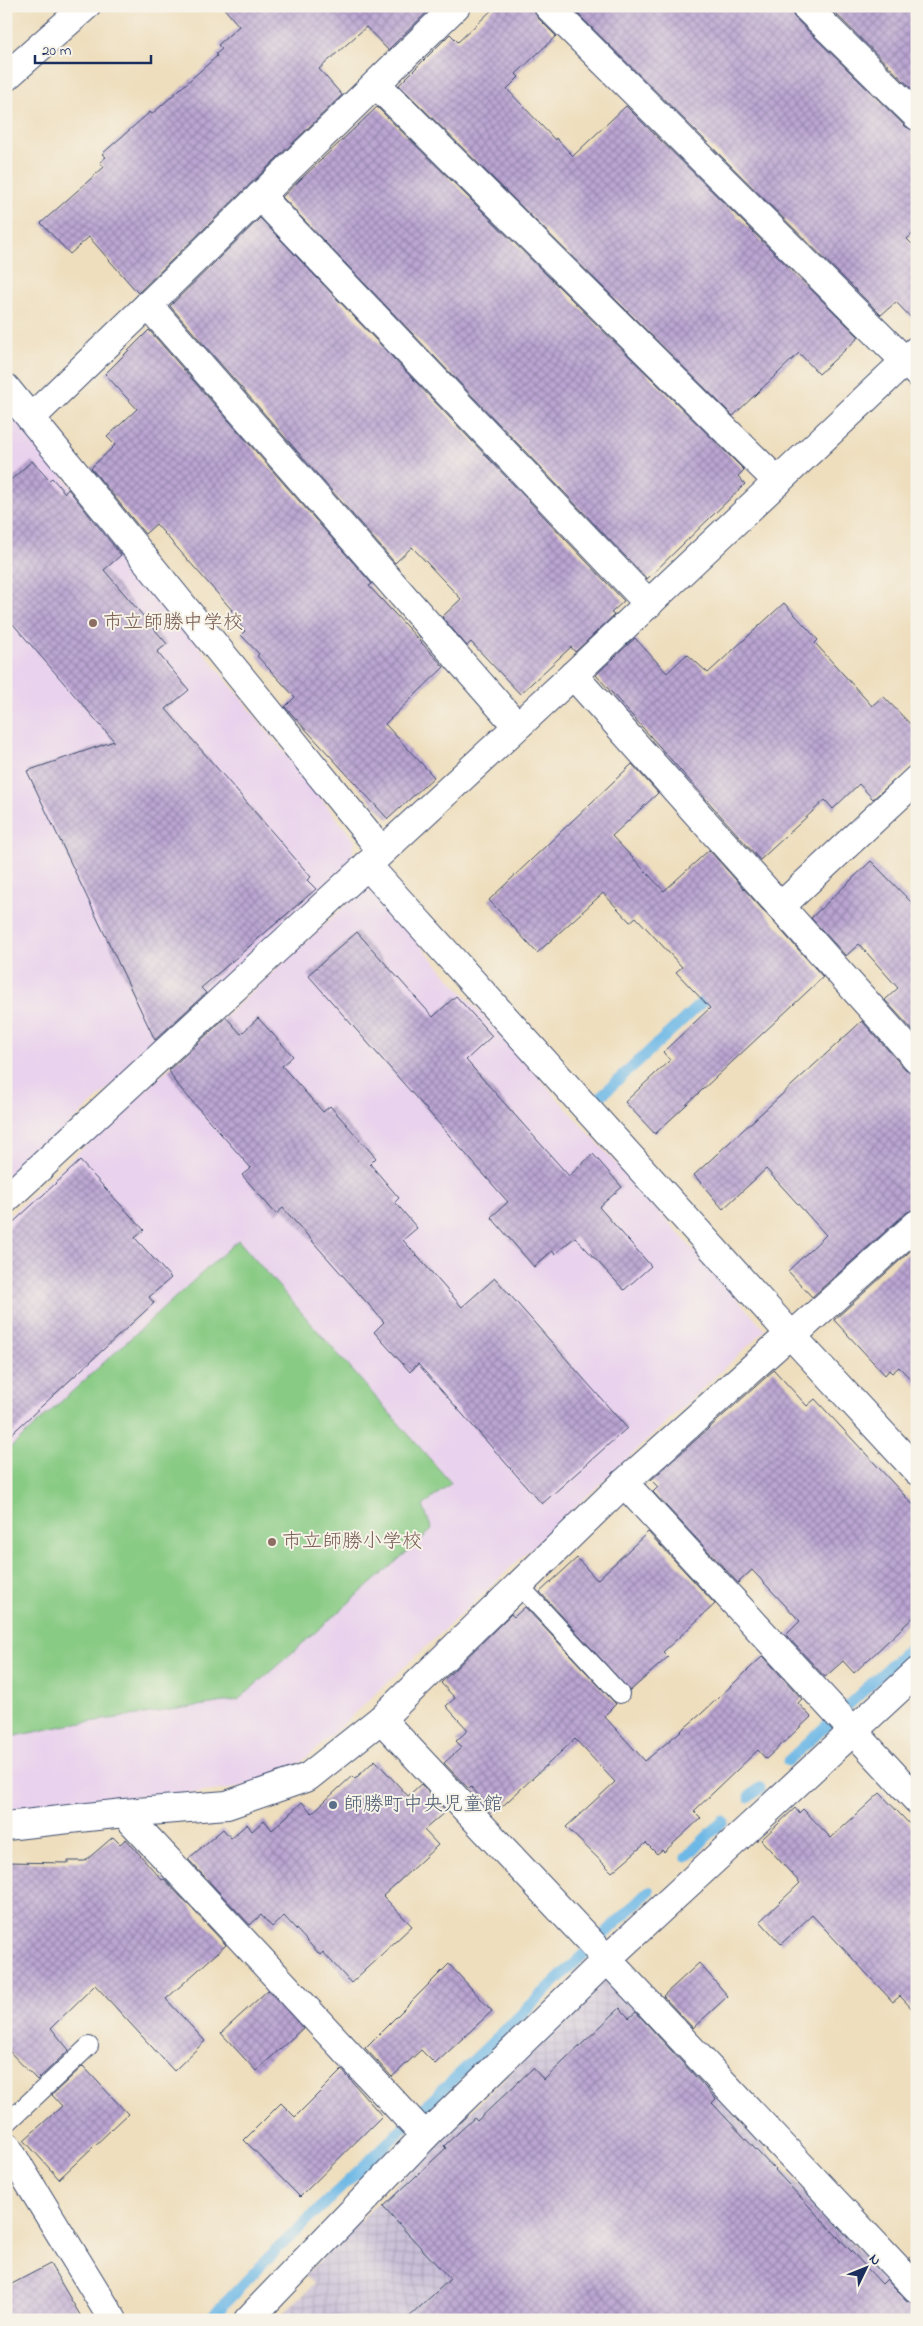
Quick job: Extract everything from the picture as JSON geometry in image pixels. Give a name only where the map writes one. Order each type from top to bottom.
[{"type":"street","points":[[6,77],[86,6]]},
{"type":"street","points":[[31,418],[456,6]]},
{"type":"street","points":[[6,1199],[573,675],[778,482],[913,362],[548,6]]},
{"type":"street","points":[[805,6],[917,116]]},
{"type":"street","points":[[376,84],[778,482]]},
{"type":"street","points":[[260,196],[649,604]]},
{"type":"street","points":[[148,304],[517,726]]},
{"type":"street","points":[[6,388],[375,858],[791,1335],[917,1470]]},
{"type":"street","points":[[573,675],[917,1059]]},
{"type":"street","points":[[780,907],[917,779]]},
{"type":"street","points":[[6,1826],[124,1813],[227,1805],[308,1777],[381,1719],[624,1483],[917,1224]]},
{"type":"street","points":[[624,1483],[917,1800]]},
{"type":"street","points":[[248,2320],[415,2125],[597,1947],[842,1720],[917,1672]]},
{"type":"street","points":[[381,1719],[917,2289]]},
{"type":"street","points":[[124,1813],[415,2125]]},
{"type":"street","points":[[6,2145],[14,2177],[113,2320]]},
{"type":"lane","points":[[519,1585],[620,1694]]},
{"type":"lane","points":[[6,2124],[89,2046]]},
{"type":"shaded area","name":"市立師勝中学校","points":[[6,405],[355,841],[351,864],[6,1183]]},
{"type":"shaded area","name":"市立師勝小学校","points":[[363,889],[370,889],[765,1330],[311,1754],[290,1771],[268,1780],[231,1789],[6,1810],[6,1219]]},
{"type":"shaded area","points":[[608,1976],[917,2314],[917,2320],[277,2320],[314,2284],[305,2275]]},
{"type":"green space","points":[[238,1240],[451,1483],[423,1506],[432,1530],[238,1700],[63,1726],[6,1738],[6,1452]]},
{"type":"building","points":[[222,6],[424,6],[428,11],[388,50],[366,27],[319,69],[342,95],[138,293],[89,237],[70,254],[41,223],[104,167],[100,162],[106,157],[102,154],[150,112],[152,114],[217,56],[216,54],[222,49],[218,45],[239,26]]},
{"type":"building","points":[[496,6],[533,6],[537,17],[556,36],[516,74],[519,77],[507,89],[555,140],[556,138],[573,156],[626,106],[859,337],[819,374],[799,353],[733,416],[399,85],[450,34],[458,42]]},
{"type":"building","points":[[570,6],[790,6],[794,17],[906,127],[917,131],[917,230],[907,239],[917,249],[917,324],[896,302],[881,315]]},
{"type":"building","points":[[828,6],[917,6],[917,94]]},
{"type":"building","points":[[377,107],[744,470],[738,476],[745,484],[647,579],[282,197]]},
{"type":"building","points":[[260,218],[624,601],[611,613],[614,615],[575,652],[571,647],[520,694],[471,642],[467,646],[442,617],[461,599],[412,547],[395,563],[170,306]]},
{"type":"building","points":[[149,330],[372,584],[369,586],[444,667],[385,724],[434,777],[388,819],[285,707],[295,697],[257,656],[259,654],[241,635],[245,631],[229,613],[232,610],[156,524],[145,534],[91,468],[115,445],[107,437],[137,409],[105,374]]},
{"type":"building","points":[[32,461],[49,480],[52,478],[65,493],[68,489],[121,555],[104,570],[167,644],[157,652],[189,690],[166,709],[311,877],[307,880],[316,889],[201,988],[206,993],[155,1040],[27,771],[114,741],[6,616],[6,484]]},
{"type":"building","points":[[784,603],[818,640],[815,643],[872,706],[883,696],[917,731],[917,761],[873,799],[859,784],[833,809],[825,800],[760,860],[596,675],[635,638],[667,673],[687,654],[708,673]]},
{"type":"building","points":[[632,764],[658,793],[612,836],[664,891],[709,850],[823,977],[655,1134],[625,1102],[670,1060],[663,1052],[710,1008],[676,972],[682,967],[636,917],[630,922],[603,893],[537,953],[489,900]]},
{"type":"building","points":[[871,861],[917,908],[917,1035],[885,1000],[898,988],[859,944],[846,956],[811,918]]},
{"type":"building","points":[[357,932],[433,1017],[456,996],[492,1036],[466,1060],[569,1176],[593,1154],[622,1187],[599,1207],[651,1266],[624,1290],[575,1237],[555,1254],[552,1251],[534,1267],[491,1217],[508,1202],[308,975]]},
{"type":"building","points":[[226,1017],[241,1034],[258,1018],[293,1056],[282,1066],[323,1112],[330,1106],[376,1158],[370,1164],[399,1198],[395,1202],[417,1228],[403,1240],[462,1307],[495,1278],[627,1428],[542,1504],[418,1364],[410,1372],[374,1332],[384,1322],[283,1208],[276,1214],[242,1175],[251,1168],[175,1082],[169,1070]]},
{"type":"building","points":[[862,1021],[905,1069],[917,1074],[917,1209],[907,1212],[812,1297],[788,1271],[826,1235],[766,1169],[723,1209],[694,1175]]},
{"type":"building","points":[[80,1161],[144,1230],[135,1238],[171,1278],[149,1297],[154,1303],[6,1439],[6,1229]]},
{"type":"building","points":[[917,1245],[917,1386],[899,1367],[892,1373],[889,1370],[885,1375],[834,1320]]},
{"type":"building","points":[[774,1370],[807,1406],[815,1399],[917,1509],[917,1614],[854,1673],[843,1661],[825,1677],[786,1635],[800,1621],[752,1570],[738,1583],[653,1492],[658,1487],[651,1480]]},
{"type":"building","points":[[648,1532],[715,1604],[663,1652],[668,1657],[630,1691],[540,1592],[577,1558],[597,1580]]},
{"type":"building","points":[[525,1607],[616,1704],[604,1716],[645,1761],[701,1714],[763,1656],[802,1699],[798,1703],[811,1717],[766,1759],[758,1750],[694,1811],[701,1818],[664,1852],[662,1850],[657,1854],[646,1843],[612,1872],[566,1827],[615,1782],[575,1739],[495,1813],[471,1787],[469,1789],[444,1763],[462,1747],[456,1741],[468,1730],[446,1706],[455,1698],[441,1683],[511,1614],[514,1617]]},
{"type":"building","points":[[375,1760],[408,1796],[421,1784],[446,1811],[424,1830],[438,1845],[383,1896],[412,1926],[351,1983],[323,1952],[320,1955],[284,1916],[272,1927],[261,1915],[250,1925],[188,1859],[223,1829],[231,1838],[247,1824],[252,1831],[264,1820],[272,1830],[302,1802],[312,1813],[352,1776],[355,1779]]},
{"type":"building","points":[[880,1793],[917,1832],[917,2014],[900,1996],[893,2002],[812,1915],[781,1944],[760,1921],[800,1883],[761,1840],[795,1808],[799,1813],[803,1809],[831,1838]]},
{"type":"building","points":[[113,1837],[120,1844],[126,1839],[162,1880],[164,1879],[226,1945],[166,1999],[205,2041],[174,2071],[95,1985],[51,2028],[69,2050],[37,2080],[6,2048],[6,1862],[68,1863],[68,1861],[85,1861]]},
{"type":"building","points":[[699,1963],[728,1996],[693,2028],[663,1996]]},
{"type":"building","points":[[449,1964],[492,2011],[435,2064],[421,2050],[392,2077],[365,2048]]},
{"type":"building","points":[[268,1990],[303,2028],[256,2071],[221,2033]]},
{"type":"building","points":[[620,2008],[629,2018],[636,2012],[716,2099],[712,2103],[882,2284],[887,2279],[906,2300],[917,2304],[917,2320],[406,2320],[450,2279],[383,2207],[446,2148],[444,2146],[474,2118],[477,2121],[533,2068],[544,2080]]},
{"type":"building","points":[[83,2066],[128,2114],[59,2179],[24,2140],[62,2106],[52,2095]]},
{"type":"building","points":[[342,2070],[382,2116],[300,2197],[244,2140],[281,2103],[295,2117]]},
{"type":"building","points":[[917,2251],[917,2266],[909,2258]]},
{"type":"building","points":[[50,2264],[83,2320],[6,2320],[6,2287]]},
{"type":"waterway","points":[[602,1095],[713,992]]},
{"type":"waterway","points":[[788,1761],[916,1642]]},
{"type":"waterway","points":[[749,1797],[760,1788]]},
{"type":"waterway","points":[[686,1857],[723,1821]]},
{"type":"waterway","points":[[209,2320],[266,2260],[649,1891]]},
{"type":"place","name":"市立師勝中学校","points":[[93,623]]},
{"type":"place","name":"市立師勝小学校","points":[[272,1542]]},
{"type":"place","name":"師勝町中央児童館","points":[[333,1805]]}]
